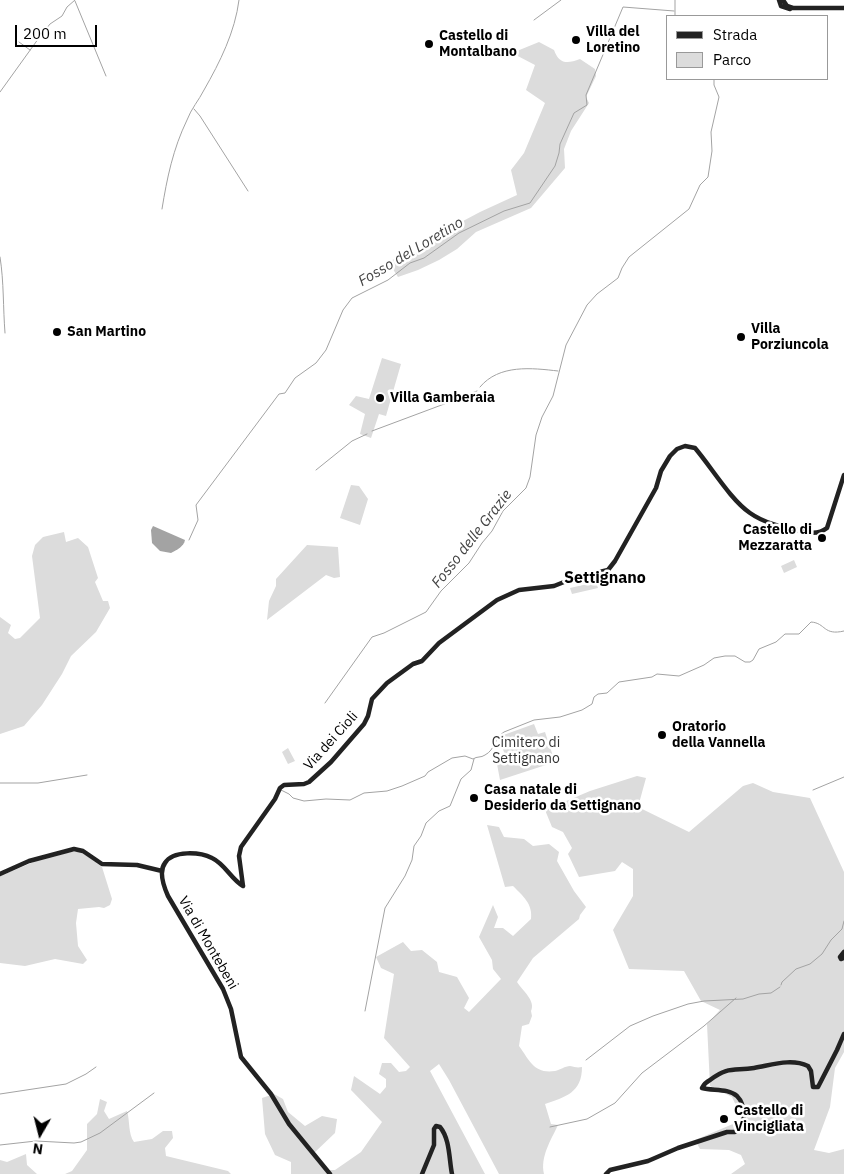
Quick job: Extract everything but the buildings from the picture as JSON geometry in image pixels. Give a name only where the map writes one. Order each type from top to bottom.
[{"type":"street","points":[[781,0],[783,7],[788,9],[844,8]]},
{"type":"street","name":"Via dei Cioli","points":[[162,871],[165,862],[174,856],[190,853],[202,854],[214,858],[243,886],[239,856],[241,847],[256,823],[275,799],[280,788],[284,785],[304,784],[320,773],[367,719],[370,705],[377,692],[413,664],[422,661],[439,643],[497,600],[519,590],[554,586],[608,570],[615,561],[653,492],[663,467],[677,449],[685,446],[695,448],[737,501],[750,513],[779,526],[809,533],[818,533],[827,528],[844,475]]},
{"type":"street","points":[[0,874],[29,861],[74,849],[83,850],[102,864],[137,865],[162,871]]},
{"type":"street","name":"Via di Montebeni","points":[[162,871],[168,896],[226,994],[241,1058],[330,1174]]},
{"type":"street","points":[[844,952],[840,956],[841,959],[844,958]]},
{"type":"street","points":[[606,1174],[610,1170],[648,1162],[678,1148],[727,1132],[734,1132],[740,1128],[743,1114],[737,1096],[728,1092],[702,1088],[705,1083],[718,1073],[734,1069],[752,1069],[797,1062],[808,1066],[811,1071],[813,1087],[818,1087],[838,1050],[844,1034]]},
{"type":"street","points":[[422,1174],[433,1149],[435,1140],[434,1129],[436,1126],[440,1127],[447,1139],[452,1174]]},
{"type":"green space","points":[[539,42],[554,50],[558,58],[564,62],[580,59],[595,69],[596,76],[586,97],[589,103],[571,131],[564,149],[565,168],[531,208],[476,232],[457,249],[439,260],[398,277],[389,263],[396,257],[405,263],[431,238],[517,195],[511,170],[524,153],[545,103],[526,90],[535,65],[512,53]]},
{"type":"green space","name":"Villa Gamberaia","points":[[382,358],[401,364],[386,416],[379,414],[371,438],[360,434],[365,414],[349,405],[356,396],[369,399]]},
{"type":"green space","points":[[351,485],[359,486],[368,499],[360,525],[340,518]]},
{"type":"green space","points":[[64,532],[66,542],[78,538],[88,547],[98,578],[95,582],[103,601],[108,601],[110,608],[96,632],[71,656],[42,705],[24,726],[0,734],[0,617],[11,625],[8,633],[15,639],[20,638],[40,618],[32,556],[35,545],[43,537]]},
{"type":"green space","points":[[307,545],[338,547],[340,577],[334,578],[326,575],[267,620],[269,601],[276,586],[276,579]]},
{"type":"green space","points":[[794,560],[797,567],[784,573],[781,566]]},
{"type":"green space","points":[[596,582],[598,588],[572,594],[570,588]]},
{"type":"green space","name":"Cimitero di Settignano","points":[[534,724],[538,734],[545,732],[555,762],[500,780],[497,764],[503,762],[502,758],[506,757],[498,737]]},
{"type":"green space","points":[[288,748],[295,761],[288,764],[282,752]]},
{"type":"green space","points":[[637,776],[646,778],[638,807],[689,832],[743,786],[753,783],[773,792],[810,798],[844,872],[844,1052],[835,1068],[830,1107],[814,1150],[829,1153],[844,1149],[844,1174],[731,1174],[745,1164],[741,1155],[729,1150],[700,1149],[695,1140],[740,1121],[741,1116],[732,1097],[710,1086],[707,1024],[720,1010],[701,1001],[684,971],[629,969],[613,930],[633,896],[633,869],[622,862],[615,871],[579,877],[568,854],[572,848],[563,832],[552,827],[545,810],[590,791]]},
{"type":"green space","points":[[487,825],[499,827],[504,837],[524,839],[533,846],[549,844],[559,852],[557,861],[574,891],[586,907],[579,919],[533,958],[517,982],[532,1004],[532,1016],[529,1024],[522,1026],[519,1046],[533,1065],[548,1071],[555,1071],[568,1066],[582,1067],[579,1083],[571,1093],[545,1104],[551,1124],[558,1125],[545,1155],[544,1174],[499,1174],[439,1064],[430,1071],[485,1174],[291,1174],[291,1162],[275,1155],[265,1134],[262,1098],[274,1094],[283,1099],[288,1112],[305,1126],[322,1116],[337,1119],[335,1133],[313,1154],[327,1170],[335,1170],[361,1152],[382,1122],[351,1090],[354,1076],[380,1094],[386,1087],[386,1079],[379,1074],[382,1063],[391,1063],[399,1072],[406,1071],[410,1067],[384,1038],[394,974],[381,968],[376,957],[403,942],[411,951],[422,950],[437,962],[439,972],[457,977],[469,998],[464,1008],[469,1012],[501,979],[493,969],[492,960],[479,937],[493,905],[498,917],[494,928],[503,928],[513,936],[531,919],[531,914],[529,905],[520,893],[513,886],[505,887]]},
{"type":"green space","points":[[70,852],[82,852],[102,867],[112,899],[110,905],[104,908],[78,909],[76,923],[78,946],[87,960],[83,964],[55,959],[25,966],[0,963],[0,876],[41,859]]},
{"type":"green space","points":[[100,1099],[107,1102],[104,1111],[109,1119],[127,1111],[134,1142],[152,1139],[163,1131],[172,1131],[173,1138],[165,1148],[166,1156],[228,1171],[231,1174],[65,1174],[72,1171],[87,1150],[87,1124],[97,1114]]},
{"type":"green space","points":[[26,1154],[27,1165],[37,1174],[0,1174],[0,1160],[7,1162]]},
{"type":"shaded area","points":[[153,526],[185,540],[183,544],[171,553],[160,551],[152,543],[151,530]]},
{"type":"waterway","points":[[0,92],[41,35],[50,24],[62,16],[67,7],[75,0]]},
{"type":"waterway","points":[[162,209],[168,175],[178,142],[189,116],[221,58],[234,24],[239,0]]},
{"type":"waterway","points":[[534,20],[561,0]]},
{"type":"waterway","name":"Fosso del Loretino","points":[[675,0],[675,15]]},
{"type":"waterway","points":[[75,1],[106,76]]},
{"type":"waterway","name":"Fosso del Loretino","points":[[189,540],[198,520],[196,505],[279,394],[285,393],[295,378],[316,363],[326,350],[343,310],[352,298],[388,280],[410,263],[424,258],[459,233],[504,211],[530,203],[555,166],[560,144],[574,113],[587,105],[586,95],[623,7],[674,11]]},
{"type":"waterway","points":[[19,42],[30,50]]},
{"type":"waterway","name":"Fosso delle Grazie","points":[[325,703],[372,637],[426,612],[441,591],[469,563],[492,531],[503,511],[526,488],[530,477],[536,435],[542,417],[553,396],[566,345],[587,305],[597,294],[618,278],[629,257],[689,209],[700,185],[708,177],[712,151],[711,132],[719,97],[714,80]]},
{"type":"waterway","points":[[194,109],[248,191]]},
{"type":"waterway","points":[[0,257],[5,333]]},
{"type":"waterway","points":[[480,387],[497,374],[506,371],[516,369],[558,371]]},
{"type":"waterway","points":[[372,431],[471,394]]},
{"type":"waterway","points":[[316,470],[352,441],[367,434]]},
{"type":"waterway","points":[[281,790],[293,798],[304,801],[326,799],[350,800],[364,793],[387,791],[425,776],[428,772],[452,758],[465,756],[473,759],[484,756],[491,750],[504,732],[534,720],[560,717],[582,710],[592,704],[594,697],[598,694],[607,693],[619,682],[652,677],[657,674],[679,676],[704,665],[714,658],[725,656],[735,656],[745,662],[750,662],[759,649],[776,642],[785,634],[799,634],[811,622],[820,625],[828,631],[844,631]]},
{"type":"waterway","points":[[365,1011],[385,908],[405,876],[412,860],[414,846],[421,836],[426,823],[439,811],[450,806],[461,779],[471,770],[474,759]]},
{"type":"waterway","points":[[0,783],[38,783],[87,775]]},
{"type":"waterway","points":[[813,790],[844,777]]},
{"type":"waterway","points":[[781,985],[796,969],[810,964],[822,954],[831,940],[842,929],[844,921]]},
{"type":"waterway","points":[[586,1060],[630,1026],[653,1016],[688,1004],[704,1001],[743,999],[759,994],[771,993],[780,987]]},
{"type":"waterway","points":[[550,1127],[587,1119],[615,1103],[642,1073],[704,1026],[736,998]]},
{"type":"waterway","points":[[0,1094],[66,1084],[96,1067]]},
{"type":"waterway","points":[[0,1145],[36,1141],[81,1142],[100,1133],[154,1093]]},
{"type":"place","name":"Villa del Loretino","points":[[576,40]]},
{"type":"place","name":"Castello di Montalbano","points":[[429,44]]},
{"type":"place","name":"San Martino","points":[[57,332]]},
{"type":"place","name":"Villa Porziuncola","points":[[741,337]]},
{"type":"place","name":"Villa Gamberaia","points":[[380,398]]},
{"type":"place","name":"Castello di Mezzaratta","points":[[822,538]]},
{"type":"place","name":"Oratorio della Vannella","points":[[662,735]]},
{"type":"place","name":"Casa natale di Desiderio da Settignano","points":[[474,798]]},
{"type":"place","name":"Castello di Vincigliata","points":[[724,1119]]},
{"type":"district","name":"Settignano","points":[[605,578]]}]
